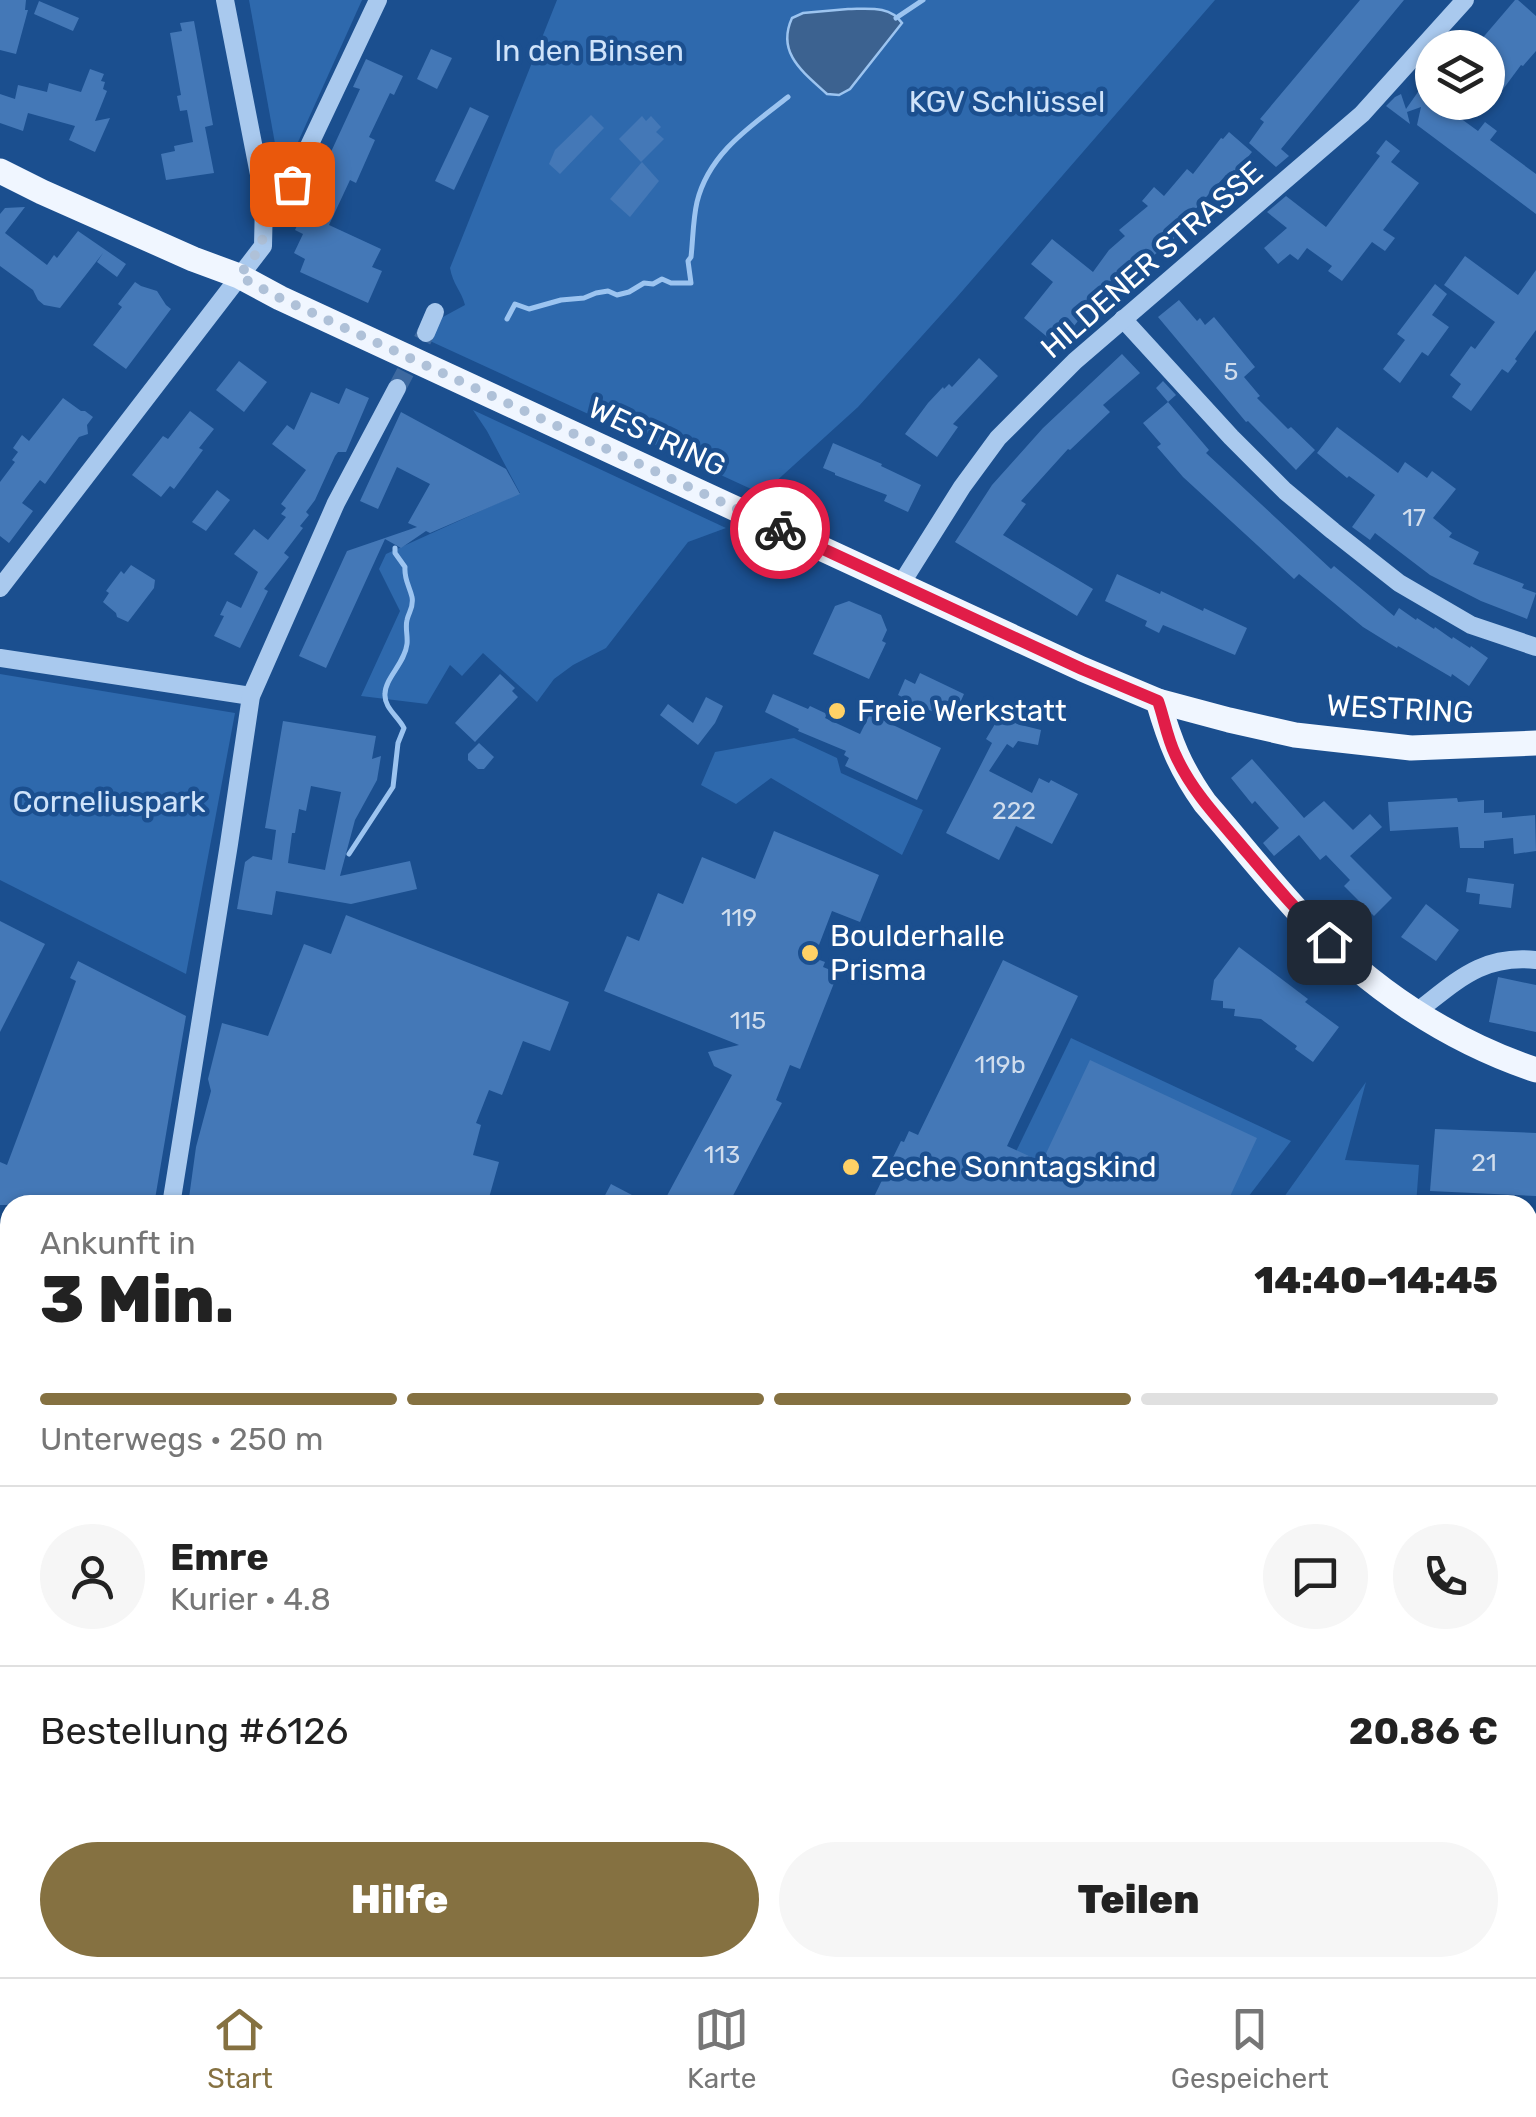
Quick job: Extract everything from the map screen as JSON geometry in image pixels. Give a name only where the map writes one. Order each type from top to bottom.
[{"type":"main road","name":"WESTRING","points":[[0,170],[192,259],[239,276],[306,311],[1158,701],[1296,735],[1410,748],[1536,743]]},
{"type":"main road","points":[[1158,701],[1174,752],[1205,804],[1308,922],[1414,1013],[1479,1048],[1536,1070]]},
{"type":"street","points":[[0,588],[262,246],[264,200],[225,0]]},
{"type":"street","points":[[264,200],[292,184],[378,0]]},
{"type":"street","name":"HILDENER STRASSE","points":[[902,584],[998,438],[1074,360],[1362,114],[1466,0]]},
{"type":"street","points":[[426,333],[435,312]]},
{"type":"street","points":[[1124,319],[1231,437],[1333,532],[1399,583],[1471,625],[1536,647]]},
{"type":"street","points":[[172,1195],[250,696],[336,503],[397,388]]},
{"type":"street","points":[[0,658],[250,696]]},
{"type":"street","points":[[1414,1013],[1462,977],[1492,961],[1536,960]]},
{"type":"green space","points":[[249,0],[362,0],[289,162],[283,166],[278,160]]},
{"type":"green space","points":[[557,0],[1215,0],[858,407],[762,494],[430,341],[441,318],[465,305],[450,268]]},
{"type":"green space","points":[[473,410],[726,528],[688,542],[606,648],[554,679],[537,702],[483,653],[462,676],[450,665],[427,704],[361,696],[400,611],[379,569],[386,554],[520,493]]},
{"type":"green space","name":"Corneliuspark","points":[[0,674],[235,713],[186,974],[0,880]]},
{"type":"green space","points":[[794,738],[837,758],[841,773],[923,810],[902,855],[771,778],[736,804],[701,785],[715,752]]},
{"type":"green space","points":[[1071,1038],[1291,1141],[1250,1195],[995,1195]]},
{"type":"green space","points":[[1366,1082],[1345,1160],[1419,1165],[1417,1195],[1285,1195]]},
{"type":"shaded area","points":[[885,11],[902,23],[850,89],[839,95],[827,94],[794,61],[787,42],[788,30],[792,18],[803,13]]},
{"type":"building","points":[[0,0],[26,0],[28,10],[16,54],[0,50]]},
{"type":"building","points":[[1360,0],[1404,0],[1281,149],[1289,156],[1276,167],[1249,143],[1264,122],[1260,119]]},
{"type":"building","points":[[1515,0],[1536,16],[1536,51],[1505,87],[1505,30],[1489,30]]},
{"type":"building","points":[[39,1],[79,18],[73,31],[34,14]]},
{"type":"building","points":[[194,21],[213,125],[205,127],[214,173],[166,180],[161,154],[193,142],[187,110],[180,111],[177,96],[181,95],[170,33],[182,31],[180,23]]},
{"type":"building","points":[[431,49],[452,58],[437,89],[417,79]]},
{"type":"building","points":[[366,59],[403,76],[394,95],[390,93],[369,137],[375,140],[356,183],[350,180],[329,225],[381,249],[372,267],[382,271],[368,303],[300,272],[305,259],[294,253],[303,234],[295,230],[360,89],[353,87]]},
{"type":"building","points":[[90,69],[104,74],[101,81],[107,91],[95,121],[110,118],[95,152],[69,140],[75,126],[28,113],[23,131],[0,123],[0,94],[15,99],[18,85],[47,92],[49,83],[81,92]]},
{"type":"building","points":[[1401,94],[1406,109],[1415,96],[1415,109],[1407,112],[1410,124],[1386,106]]},
{"type":"building","points":[[470,107],[489,116],[454,190],[435,181]]},
{"type":"building","points":[[591,115],[604,128],[560,174],[549,164],[555,150]]},
{"type":"building","points":[[642,116],[646,121],[651,116],[661,127],[656,132],[664,139],[641,162],[619,139]]},
{"type":"building","points":[[1418,120],[1463,120],[1478,131],[1485,122],[1497,131],[1490,140],[1536,174],[1536,214],[1417,125]]},
{"type":"building","points":[[1229,132],[1252,152],[1199,205],[1175,233],[1178,235],[1127,278],[1123,273],[1107,293],[1103,289],[1074,326],[1067,320],[1051,340],[1024,318],[1053,282],[1031,264],[1052,239],[1093,272],[1125,236],[1119,230],[1148,206],[1142,201],[1154,187],[1164,196],[1187,169],[1193,174]]},
{"type":"building","points":[[1386,140],[1400,151],[1391,162],[1419,183],[1383,230],[1395,238],[1385,251],[1372,242],[1342,281],[1328,271],[1332,266],[1307,248],[1298,260],[1290,254],[1278,264],[1264,248],[1287,228],[1267,212],[1286,196],[1326,227],[1380,156],[1376,153]]},
{"type":"building","points":[[642,162],[659,181],[630,217],[610,199]]},
{"type":"building","points":[[25,207],[5,233],[47,265],[78,231],[126,264],[117,277],[97,262],[103,253],[60,308],[44,305],[33,290],[0,266],[0,214],[5,208]]},
{"type":"building","points":[[1465,256],[1518,295],[1536,270],[1536,330],[1508,373],[1502,369],[1471,411],[1452,397],[1461,384],[1450,375],[1495,322],[1444,285]]},
{"type":"building","points":[[135,282],[157,291],[171,309],[126,369],[93,345],[122,307],[118,304]]},
{"type":"building","points":[[1435,284],[1447,294],[1432,315],[1449,327],[1428,356],[1422,352],[1400,383],[1383,369],[1405,340],[1397,334]]},
{"type":"building","points":[[1179,300],[1205,325],[1214,317],[1255,367],[1244,377],[1260,396],[1257,398],[1315,450],[1296,470],[1246,422],[1158,317]]},
{"type":"building","points":[[1122,354],[1140,373],[1103,405],[1110,412],[1068,449],[1021,501],[1026,504],[1003,535],[1093,589],[1077,616],[955,542],[992,485],[1043,428]]},
{"type":"building","points":[[979,358],[998,376],[953,424],[958,427],[937,457],[905,434],[943,387],[952,387]]},
{"type":"building","points":[[239,361],[267,382],[244,412],[216,390]]},
{"type":"building","points":[[1163,381],[1176,395],[1168,402],[1156,388]]},
{"type":"building","points":[[346,388],[369,398],[346,452],[335,456],[306,512],[309,515],[300,526],[303,528],[284,553],[289,557],[264,589],[268,591],[240,648],[214,636],[227,601],[241,608],[258,572],[234,554],[254,529],[268,540],[286,517],[281,514],[286,508],[281,504],[306,470],[272,444],[287,425],[294,430],[311,392],[339,404]]},
{"type":"building","points":[[63,398],[93,417],[87,425],[88,434],[79,437],[45,484],[40,480],[22,503],[33,511],[9,543],[0,536],[0,482],[15,462],[12,460],[18,452],[13,448],[22,435],[29,441]]},
{"type":"building","points":[[1168,402],[1209,450],[1206,453],[1331,569],[1334,566],[1394,616],[1399,608],[1488,658],[1469,686],[1363,627],[1299,574],[1294,579],[1183,477],[1157,447],[1161,444],[1143,423]]},
{"type":"building","points":[[190,411],[214,429],[174,489],[170,486],[161,497],[132,475],[163,436],[168,439]]},
{"type":"building","points":[[401,412],[506,469],[520,494],[430,533],[426,531],[401,548],[385,539],[326,668],[299,656],[347,551],[417,527],[408,523],[430,484],[397,467],[378,509],[360,501]]},
{"type":"building","points":[[1337,427],[1398,473],[1405,462],[1427,478],[1432,471],[1456,489],[1433,518],[1452,533],[1449,537],[1479,552],[1473,564],[1524,584],[1522,588],[1536,593],[1527,619],[1430,575],[1375,533],[1370,540],[1352,527],[1375,495],[1317,453]]},
{"type":"building","points":[[833,443],[921,485],[908,512],[884,501],[887,495],[823,468]]},
{"type":"building","points":[[217,490],[230,500],[206,531],[192,522]]},
{"type":"building","points":[[131,565],[155,580],[154,588],[128,622],[103,602],[121,571],[124,574]]},
{"type":"building","points":[[1117,574],[1247,628],[1235,655],[1163,625],[1159,633],[1145,626],[1147,621],[1105,601]]},
{"type":"building","points":[[849,601],[881,615],[887,630],[882,641],[886,643],[869,679],[813,654],[835,606]]},
{"type":"building","points":[[920,673],[964,694],[952,721],[898,695],[905,679],[915,684]]},
{"type":"building","points":[[500,674],[515,688],[512,691],[518,697],[475,742],[455,723]]},
{"type":"building","points":[[773,694],[808,709],[810,706],[827,714],[825,718],[860,734],[870,714],[941,748],[917,800],[845,766],[849,758],[844,755],[846,751],[765,712]]},
{"type":"building","points":[[706,697],[723,706],[698,745],[660,715],[668,704],[693,723]]},
{"type":"building","points":[[1001,714],[1017,724],[1041,730],[1038,745],[1018,741],[1013,748],[1007,744],[989,771],[1032,793],[1039,778],[1078,794],[1052,844],[1016,826],[999,860],[946,833],[992,743],[986,739]]},
{"type":"building","points":[[283,721],[376,736],[372,759],[381,756],[377,780],[355,820],[340,876],[410,861],[417,889],[351,904],[276,891],[272,915],[237,909],[245,862],[253,856],[272,860],[276,830],[265,828]],"holes":[[[311,786],[341,792],[325,870],[288,863],[299,809],[306,811]]]},
{"type":"building","points":[[479,743],[494,757],[484,769],[468,760],[468,754]]},
{"type":"building","points":[[1252,759],[1304,818],[1324,801],[1353,830],[1370,814],[1382,827],[1350,856],[1392,898],[1374,916],[1344,886],[1350,880],[1326,855],[1320,860],[1299,835],[1274,856],[1263,843],[1279,828],[1231,778]]},
{"type":"building","points":[[1457,798],[1458,802],[1484,800],[1484,813],[1502,812],[1502,818],[1535,815],[1536,851],[1514,854],[1513,838],[1484,841],[1484,848],[1460,848],[1458,827],[1390,831],[1388,802]]},
{"type":"building","points":[[774,831],[879,875],[860,922],[832,911],[814,958],[838,973],[800,1069],[790,1065],[776,1100],[782,1103],[733,1195],[667,1195],[732,1075],[714,1066],[708,1052],[739,1045],[604,991],[627,936],[639,941],[658,893],[683,904],[702,857],[755,879]]},
{"type":"building","points":[[1468,878],[1514,884],[1511,908],[1479,904],[1480,894],[1466,892]]},
{"type":"building","points":[[1426,904],[1459,930],[1436,961],[1401,937]]},
{"type":"building","points":[[346,915],[569,1002],[550,1051],[523,1041],[502,1095],[489,1090],[476,1123],[481,1125],[473,1155],[499,1162],[490,1195],[189,1195],[196,1147],[211,1091],[208,1079],[222,1023],[268,1036],[304,944],[331,954]]},
{"type":"building","points":[[0,921],[45,944],[0,1032]]},
{"type":"building","points":[[1239,947],[1339,1027],[1313,1062],[1261,1019],[1234,1016],[1235,1009],[1223,1008],[1223,1001],[1211,1000],[1214,980]]},
{"type":"building","points":[[1003,960],[1078,996],[1007,1146],[1042,1162],[1090,1060],[1257,1138],[1231,1195],[875,1195],[901,1141],[909,1131],[918,1135]]},
{"type":"building","points":[[78,961],[186,1016],[156,1195],[0,1195],[0,1162],[7,1165],[76,981],[70,978]]},
{"type":"building","points":[[1498,977],[1536,985],[1536,1032],[1489,1022]]},
{"type":"building","points":[[1435,1129],[1536,1133],[1536,1195],[1430,1191]]},
{"type":"building","points":[[611,1184],[632,1195],[605,1195]]},
{"type":"waterway","points":[[896,18],[923,0]]},
{"type":"waterway","points":[[507,319],[515,304],[529,309],[608,291],[617,295],[662,279],[691,283],[688,261],[696,209],[711,169],[733,142],[788,97]]},
{"type":"waterway","points":[[349,854],[393,787],[398,743],[404,728],[385,699],[388,682],[405,651],[406,623],[412,604],[405,567],[395,548]]},
{"type":"tunnel","points":[[397,388],[426,333]]},
{"type":"way so far","points":[[292,184],[264,200],[262,246],[239,276],[780,529]]},
{"type":"place","name":"Freie Werkstatt","points":[[837,711]]},
{"type":"place","name":"Boulderhalle Prisma","points":[[810,953]]},
{"type":"place","name":"Zeche Sonntagskind","points":[[851,1167]]},
{"type":"route","points":[[780,529],[1158,701],[1174,752],[1205,804],[1329,942]]},
{"type":"park label","name":"In den Binsen","points":[[589,51]]},
{"type":"park label","name":"KGV Schlüssel","points":[[1007,102]]}]
